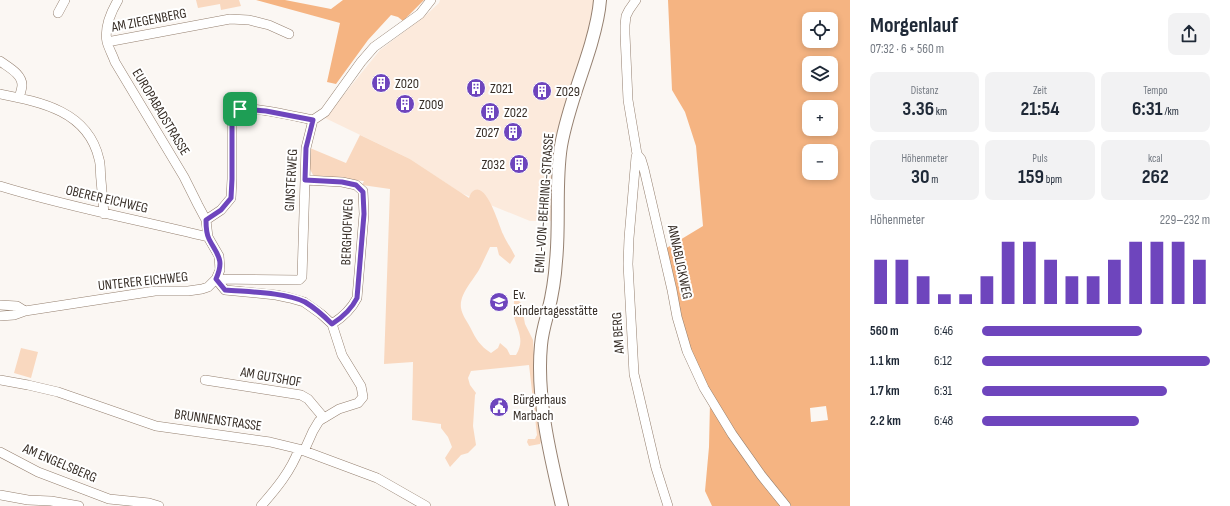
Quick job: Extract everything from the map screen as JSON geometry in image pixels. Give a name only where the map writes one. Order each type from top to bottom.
[{"type":"main road","name":"EMIL-VON-BEHRING-STRASSE","points":[[562,506],[549,446],[541,394],[539,361],[556,261],[561,148],[566,123],[594,34],[600,0]]},
{"type":"street","points":[[58,13],[66,0]]},
{"type":"street","name":"EUROPABADSTRASSE","points":[[118,0],[108,23],[106,33],[107,42],[115,62],[184,177],[206,220],[208,237]]},
{"type":"street","points":[[206,220],[221,210],[231,198],[232,118],[237,111],[246,109],[260,110],[313,120],[325,112],[361,62],[371,51],[420,14],[431,0]]},
{"type":"street","name":"ANNABLICKWEG","points":[[636,0],[629,10],[625,25],[628,100],[637,154],[641,159],[646,176],[677,317],[687,351],[704,388],[732,434],[761,475],[786,506]]},
{"type":"street","name":"AM ZIEGENBERG","points":[[107,42],[230,19],[249,20],[269,25],[289,34]]},
{"type":"street","points":[[0,61],[14,71],[20,78],[22,84],[19,98]]},
{"type":"street","points":[[0,94],[33,100],[64,112],[76,121],[90,137],[96,147],[100,160],[104,214]]},
{"type":"street","name":"GINSTERWEG","points":[[216,279],[299,280],[302,277],[306,148],[313,120]]},
{"type":"street","name":"AM BERG","points":[[637,154],[628,264],[634,374],[656,468],[668,506]]},
{"type":"street","name":"BERGHOFWEG","points":[[305,180],[342,182],[356,185],[363,192],[364,220],[357,298],[353,306],[344,316],[332,324]]},
{"type":"street","name":"OBERER EICHWEG","points":[[0,186],[47,200],[104,214],[208,237]]},
{"type":"street","points":[[208,237],[219,256],[220,270],[216,279],[225,290],[276,295],[304,302],[332,324],[342,355],[361,386],[363,397],[358,403],[339,409],[319,421],[287,473],[274,492],[261,506]]},
{"type":"street","name":"UNTERER EICHWEG","points":[[0,316],[14,315],[25,311],[155,291],[188,291],[208,288],[216,279]]},
{"type":"street","name":"UNTERER EICHWEG","points":[[0,305],[17,306],[25,311]]},
{"type":"street","name":"BRUNNENSTRASSE","points":[[0,380],[58,392],[156,426],[270,442],[301,450],[377,478],[426,506]]},
{"type":"street","name":"AM GUTSHOF","points":[[205,380],[301,395],[308,399],[324,418]]},
{"type":"street","name":"AM ENGELSBERG","points":[[0,452],[38,472],[106,503],[149,503],[159,506]]},
{"type":"street","points":[[0,494],[28,500],[51,501],[79,506]]},
{"type":"shaded area","points":[[196,0],[239,0],[241,6],[221,10],[220,4],[198,8]]},
{"type":"shaded area","points":[[256,0],[285,0],[331,9],[343,0],[424,0],[403,21],[398,17],[391,15],[368,40],[336,84],[327,82],[340,23]]},
{"type":"shaded area","points":[[440,0],[593,0],[594,9],[583,51],[557,132],[555,143],[551,221],[530,221],[461,193],[410,159],[325,118],[380,50],[425,16],[439,3]]},
{"type":"shaded area","points":[[668,0],[850,0],[850,506],[712,506],[705,491],[709,447],[710,403],[680,317],[665,249],[703,226],[696,146],[685,112],[672,90]],"holes":[[[826,406],[828,420],[811,422],[810,408]]]},
{"type":"shaded area","points":[[360,135],[410,159],[469,198],[470,194],[477,189],[487,197],[504,237],[515,256],[510,264],[499,255],[497,247],[490,247],[478,271],[462,297],[461,308],[463,316],[481,345],[491,353],[498,348],[500,343],[507,349],[510,355],[516,355],[519,350],[520,340],[514,317],[514,301],[516,298],[521,303],[525,324],[533,340],[540,444],[529,446],[527,442],[528,439],[535,439],[537,435],[529,365],[471,371],[468,378],[470,385],[476,393],[473,426],[476,445],[468,453],[461,455],[450,467],[445,458],[452,447],[448,437],[441,428],[441,424],[412,420],[413,362],[384,364],[390,189],[362,185],[364,181],[325,178],[313,175],[310,169],[310,148],[346,163]]},
{"type":"shaded area","points":[[21,348],[38,352],[31,378],[14,373]]},
{"type":"place","name":"Z020","points":[[381,83]]},
{"type":"place","name":"Z021","points":[[476,88]]},
{"type":"place","name":"Z029","points":[[542,91]]},
{"type":"place","name":"Z009","points":[[405,104]]},
{"type":"place","name":"Z022","points":[[490,112]]},
{"type":"place","name":"Z027","points":[[513,132]]},
{"type":"place","name":"Z032","points":[[519,164]]},
{"type":"place","name":"Ev. Kindertagesstätte","points":[[499,302]]},
{"type":"place","name":"Bürgerhaus Marbach","points":[[499,407]]},
{"type":"route","points":[[240,109],[266,111],[313,120],[306,148],[305,180],[342,182],[356,185],[363,192],[364,214],[357,298],[353,306],[344,316],[332,324],[304,302],[276,295],[225,290],[216,279],[220,270],[219,256],[208,237],[206,220],[221,210],[231,198],[232,118],[240,109]]}]
